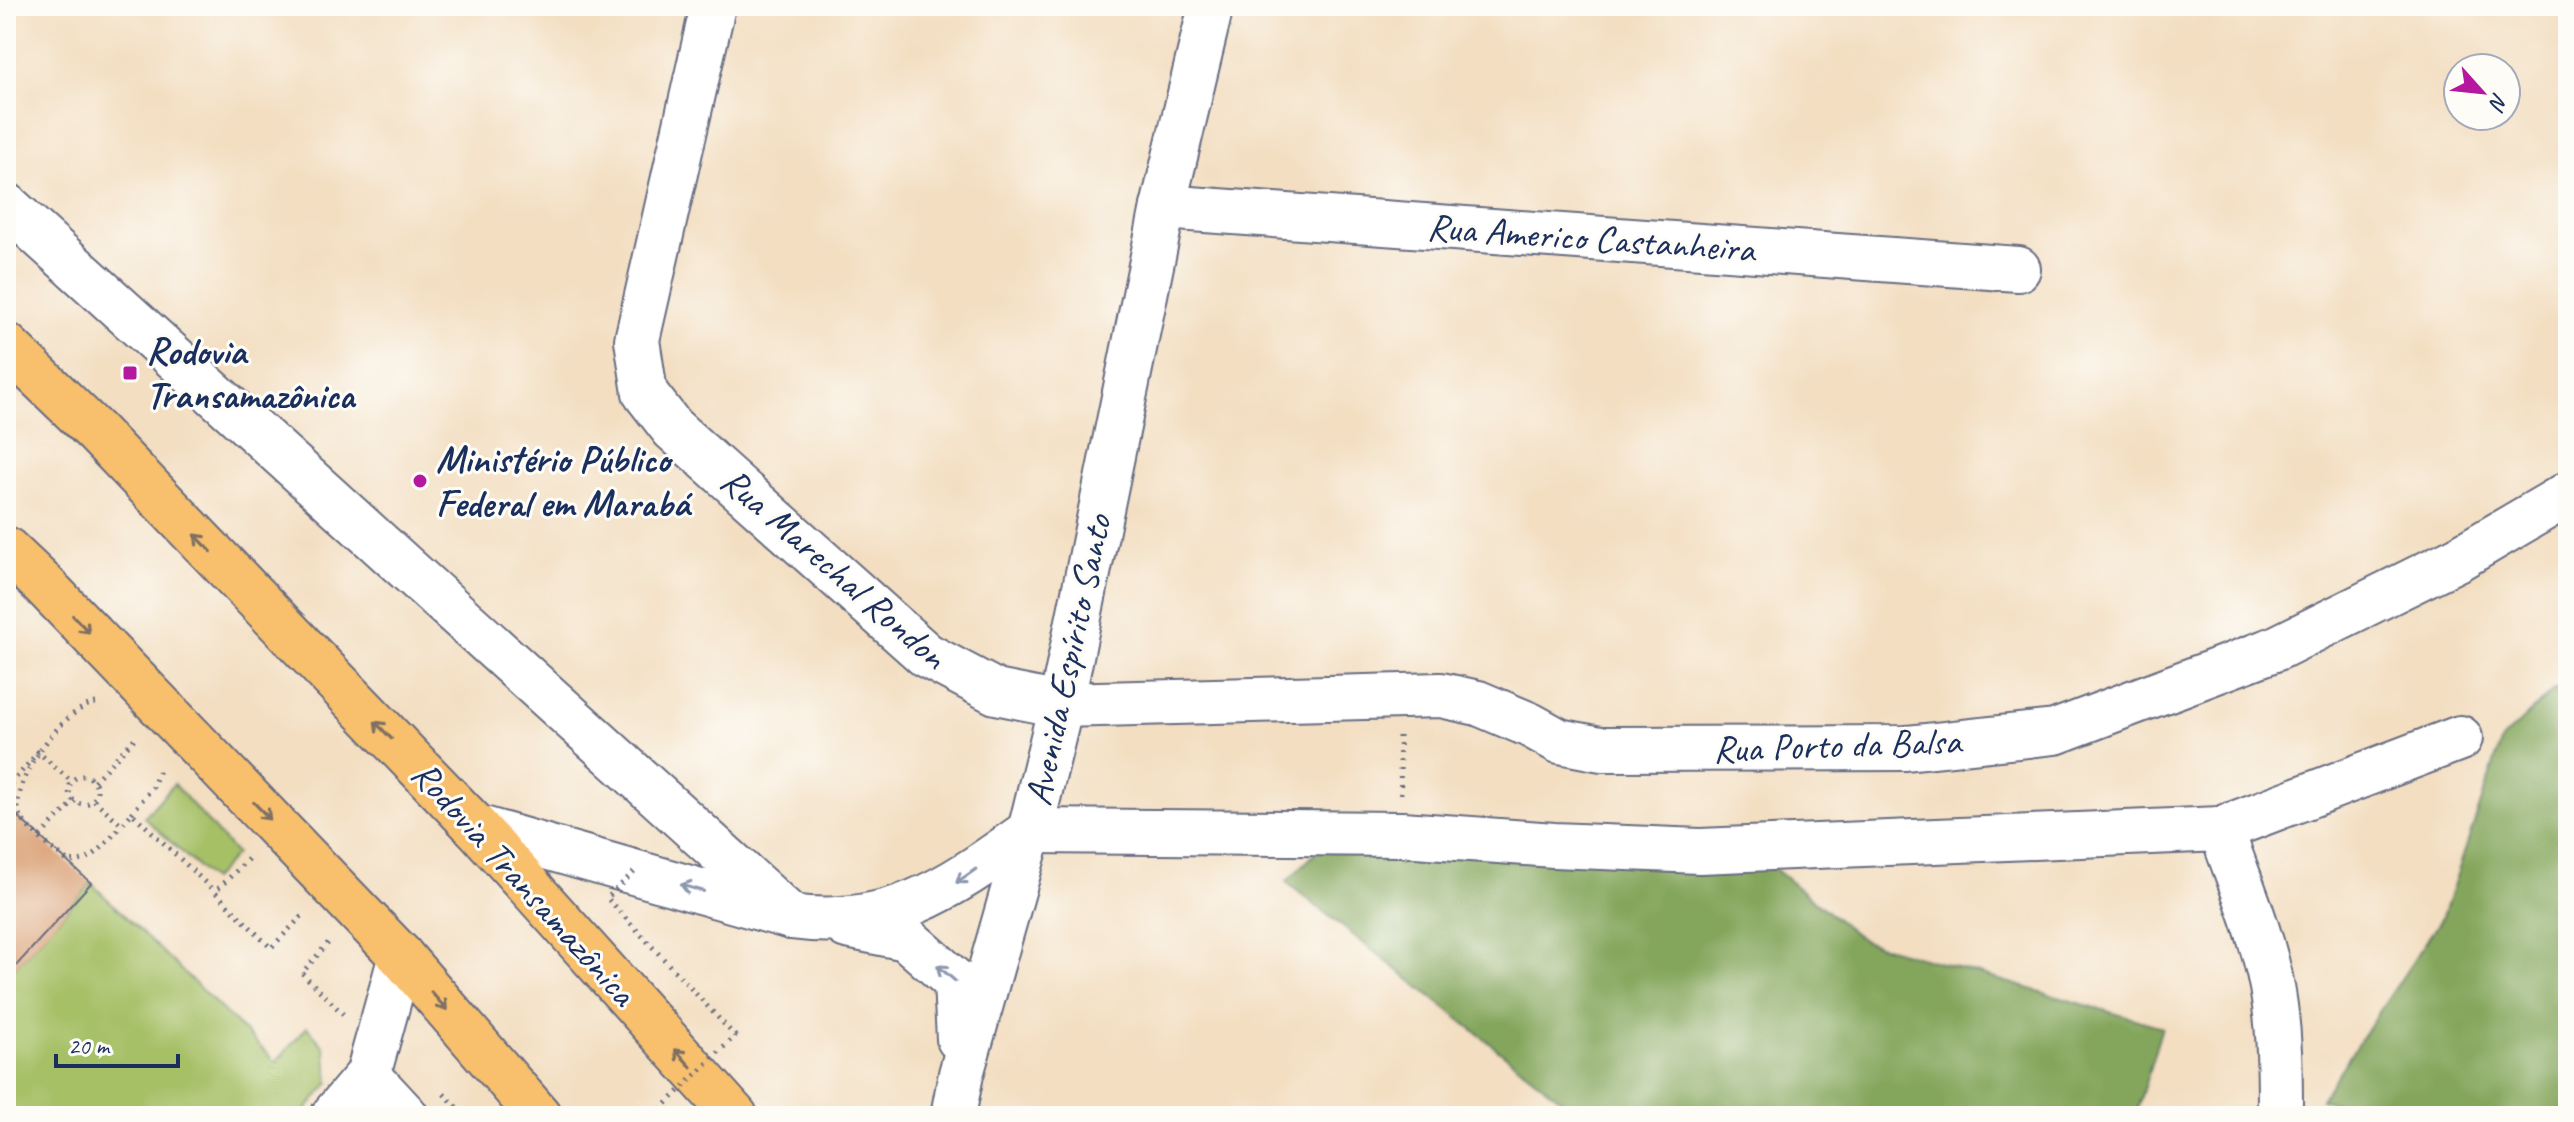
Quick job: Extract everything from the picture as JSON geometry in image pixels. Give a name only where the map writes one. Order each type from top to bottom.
[{"type":"highway","name":"Rodovia Transamazônica","points":[[6,345],[95,431],[476,827],[735,1116]]},
{"type":"highway","points":[[6,549],[25,579],[401,956],[539,1116]]},
{"type":"street","name":"Rua Marechal Rondon","points":[[713,6],[637,340],[645,393],[673,429],[926,655],[996,692],[1061,705]]},
{"type":"street","name":"Avenida Espírito Santo","points":[[476,827],[807,919],[891,912],[952,886],[1030,831],[1061,705],[1163,207],[1211,6]]},
{"type":"street","points":[[6,205],[807,919],[906,938],[956,982],[957,1095]]},
{"type":"street","name":"Rua Americo Castanheira","points":[[1163,207],[2018,269]]},
{"type":"street","name":"Rua Porto da Balsa","points":[[1061,705],[1441,695],[1478,703],[1559,741],[1601,749],[1906,748],[2055,732],[2277,648],[2459,558],[2568,494]]},
{"type":"street","points":[[940,1116],[957,1095],[1030,831],[1402,834],[1700,851],[2221,829],[2460,738]]},
{"type":"street","points":[[2221,829],[2257,932],[2272,987],[2279,1045],[2280,1116]]},
{"type":"street","points":[[333,1116],[368,1075],[401,956]]},
{"type":"street","points":[[368,1075],[406,1116]]},
{"type":"path","points":[[1398,695],[1402,834]]},
{"type":"path","points":[[6,790],[75,710],[86,704],[103,702]]},
{"type":"path","points":[[94,781],[136,737]]},
{"type":"path","points":[[38,752],[72,782]]},
{"type":"path","points":[[38,752],[17,800],[22,820],[67,861],[75,862],[93,857],[122,825],[153,787],[161,762]]},
{"type":"path","points":[[72,782],[83,776],[94,781]]},
{"type":"path","points":[[72,782],[70,794],[75,801],[84,804],[94,800],[97,792],[94,781]]},
{"type":"path","points":[[94,800],[122,825]]},
{"type":"path","points":[[40,836],[75,801]]},
{"type":"path","points":[[132,813],[271,948],[310,908]]},
{"type":"path","points":[[215,892],[255,853]]},
{"type":"path","points":[[634,872],[607,898],[735,1036],[654,1116]]},
{"type":"path","points":[[336,933],[302,973],[346,1017]]},
{"type":"green space","points":[[2568,685],[2568,1116],[2369,1116],[2321,1099],[2443,916],[2502,740],[2554,689]]},
{"type":"green space","points":[[174,784],[236,854],[212,880],[144,817]]},
{"type":"green space","points":[[1336,833],[1750,849],[1864,941],[2162,1027],[2135,1116],[1582,1116],[1286,882]]},
{"type":"green space","points":[[91,883],[276,1062],[307,1027],[325,1048],[329,1083],[301,1116],[6,1116],[6,977]]},
{"type":"building","points":[[6,806],[91,883],[6,977]]},
{"type":"place","name":"Rodovia Transamazônica","points":[[130,373]]},
{"type":"place","name":"Ministério Público Federal em Marabá","points":[[420,481]]}]
